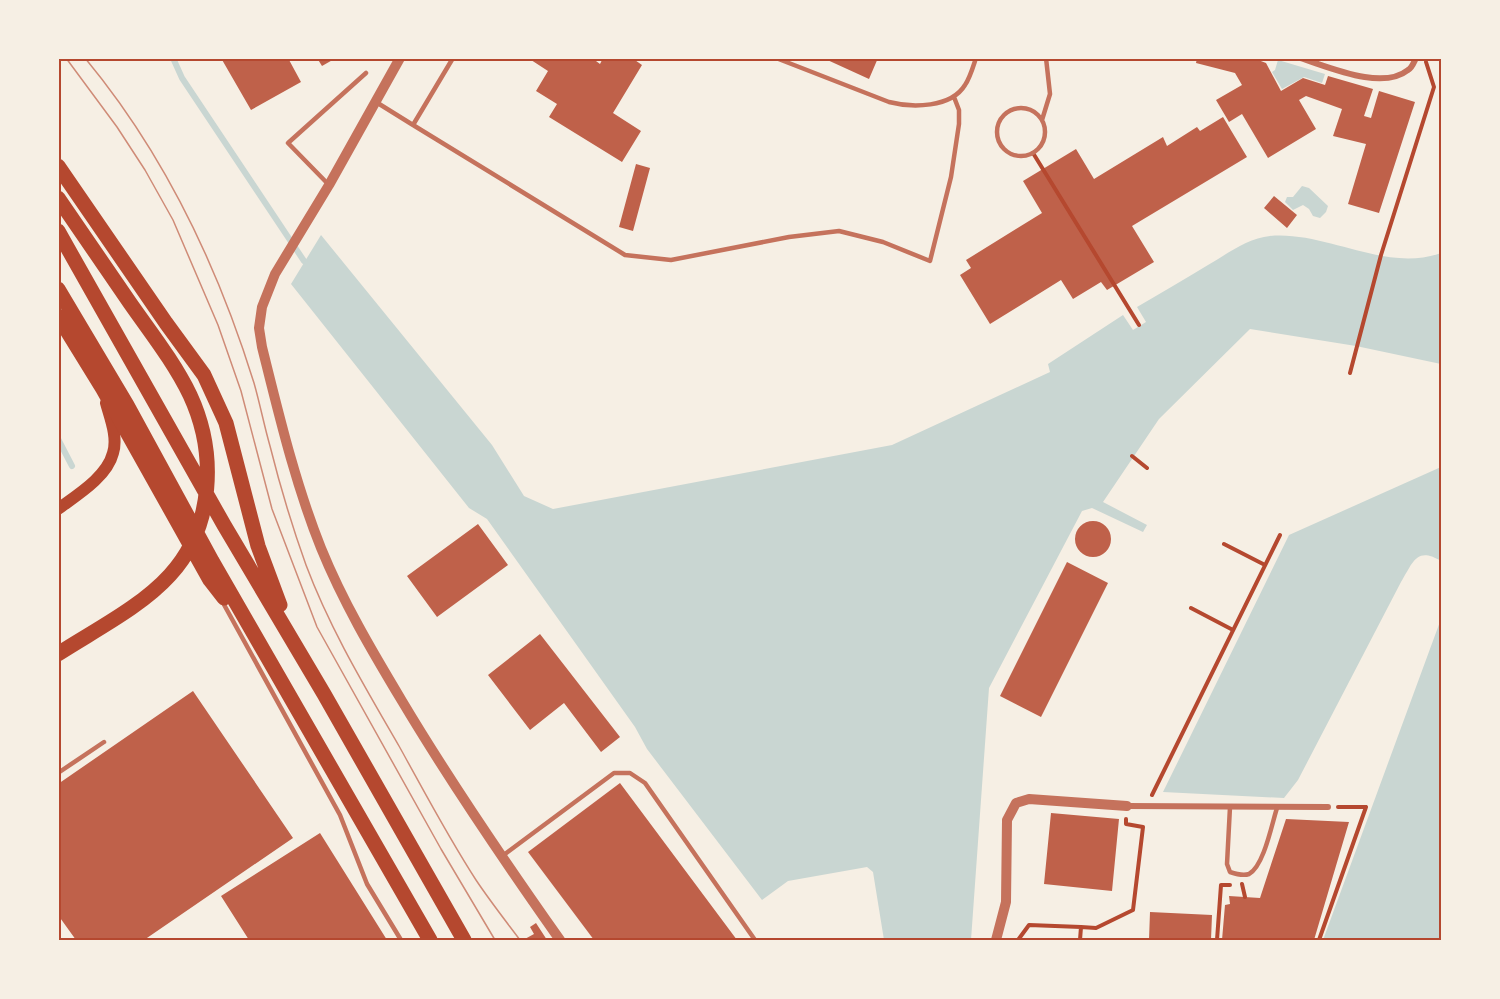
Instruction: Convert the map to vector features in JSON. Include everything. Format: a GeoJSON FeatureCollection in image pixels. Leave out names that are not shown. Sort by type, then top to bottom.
{"type":"FeatureCollection","features":[{"type":"Feature","properties":{"kind":"highway"},"geometry":{"type":"LineString","coordinates":[[58,166],[166,323],[190,354],[216,399],[226,423],[258,546],[296,648]]}},
{"type":"Feature","properties":{"kind":"highway"},"geometry":{"type":"LineString","coordinates":[[58,198],[176,370],[199,419],[208,464],[203,511],[197,531],[185,555],[171,574],[139,602],[58,654]]}},
{"type":"Feature","properties":{"kind":"highway"},"geometry":{"type":"LineString","coordinates":[[58,231],[224,525],[464,940]]}},
{"type":"Feature","properties":{"kind":"highway"},"geometry":{"type":"LineString","coordinates":[[58,289],[127,405],[212,561],[430,940]]}},
{"type":"Feature","properties":{"kind":"highway"},"geometry":{"type":"LineString","coordinates":[[58,316],[103,389],[210,580],[265,653]]}},
{"type":"Feature","properties":{"kind":"main road"},"geometry":{"type":"LineString","coordinates":[[58,509],[83,491],[103,471],[113,454],[114,437],[103,389]]}},
{"type":"Feature","properties":{"kind":"street"},"geometry":{"type":"LineString","coordinates":[[400,58],[268,288],[260,328],[262,347],[302,499],[346,605],[454,786],[560,940]]}},
{"type":"Feature","properties":{"kind":"street"},"geometry":{"type":"LineString","coordinates":[[1300,58],[1375,80],[1399,75],[1409,70],[1416,58]]}},
{"type":"Feature","properties":{"kind":"street"},"geometry":{"type":"LineString","coordinates":[[996,940],[1006,902],[1007,820],[1016,803],[1029,799],[1127,806],[1328,807]]}},
{"type":"Feature","properties":{"kind":"lane"},"geometry":{"type":"LineString","coordinates":[[413,125],[453,58]]}},
{"type":"Feature","properties":{"kind":"lane"},"geometry":{"type":"LineString","coordinates":[[776,58],[906,106],[927,104],[954,97],[965,86],[976,58]]}},
{"type":"Feature","properties":{"kind":"lane"},"geometry":{"type":"LineString","coordinates":[[1042,120],[1050,94],[1046,58]]}},
{"type":"Feature","properties":{"kind":"lane"},"geometry":{"type":"LineString","coordinates":[[328,186],[288,143],[366,74]]}},
{"type":"Feature","properties":{"kind":"lane"},"geometry":{"type":"LineString","coordinates":[[376,102],[625,255],[671,260],[789,237],[839,231],[883,243],[930,261],[951,177],[959,124],[959,110],[954,97]]}},
{"type":"Feature","properties":{"kind":"lane"},"geometry":{"type":"LineString","coordinates":[[1023,107],[1038,113],[1042,120],[1045,135],[1039,148],[1033,153],[1017,155],[1010,153],[999,141],[998,125],[1007,112],[1023,107]]}},
{"type":"Feature","properties":{"kind":"lane"},"geometry":{"type":"LineString","coordinates":[[210,580],[340,815],[367,884],[401,940]]}},
{"type":"Feature","properties":{"kind":"lane"},"geometry":{"type":"LineString","coordinates":[[58,773],[104,742]]}},
{"type":"Feature","properties":{"kind":"lane"},"geometry":{"type":"LineString","coordinates":[[501,857],[614,773],[630,773],[645,783],[755,940]]}},
{"type":"Feature","properties":{"kind":"lane"},"geometry":{"type":"LineString","coordinates":[[1230,807],[1227,864],[1230,872],[1240,875],[1249,874],[1258,864],[1277,808]]}},
{"type":"Feature","properties":{"kind":"path"},"geometry":{"type":"LineString","coordinates":[[1350,373],[1381,255],[1434,87],[1425,58]]}},
{"type":"Feature","properties":{"kind":"path"},"geometry":{"type":"LineString","coordinates":[[1033,153],[1139,325]]}},
{"type":"Feature","properties":{"kind":"path"},"geometry":{"type":"LineString","coordinates":[[1132,456],[1147,468]]}},
{"type":"Feature","properties":{"kind":"path"},"geometry":{"type":"LineString","coordinates":[[1142,797],[1153,795],[1280,535]]}},
{"type":"Feature","properties":{"kind":"path"},"geometry":{"type":"LineString","coordinates":[[1224,544],[1265,565]]}},
{"type":"Feature","properties":{"kind":"path"},"geometry":{"type":"LineString","coordinates":[[1191,608],[1233,630]]}},
{"type":"Feature","properties":{"kind":"path"},"geometry":{"type":"LineString","coordinates":[[1018,940],[1029,925],[1096,928],[1133,910],[1143,827],[1126,824],[1127,806]]}},
{"type":"Feature","properties":{"kind":"path"},"geometry":{"type":"LineString","coordinates":[[1318,940],[1366,807],[1328,807]]}},
{"type":"Feature","properties":{"kind":"path"},"geometry":{"type":"LineString","coordinates":[[1217,940],[1221,885],[1242,885]]}},
{"type":"Feature","properties":{"kind":"path"},"geometry":{"type":"LineString","coordinates":[[1080,940],[1081,927]]}},
{"type":"Feature","properties":{"kind":"shaded area"},"geometry":{"type":"Polygon","coordinates":[[[1278,60],[1325,74],[1322,83],[1304,77],[1282,89],[1272,72],[1278,60]]]}},
{"type":"Feature","properties":{"kind":"shaded area"},"geometry":{"type":"Polygon","coordinates":[[[1302,186],[1309,188],[1328,206],[1320,218],[1313,216],[1303,205],[1293,210],[1285,202],[1287,197],[1293,197],[1302,186]]]}},
{"type":"Feature","properties":{"kind":"shaded area"},"geometry":{"type":"Polygon","coordinates":[[[321,235],[492,445],[524,496],[553,509],[892,445],[1050,372],[1048,364],[1123,315],[1133,330],[1146,322],[1137,307],[1238,247],[1262,237],[1291,236],[1313,239],[1377,255],[1399,258],[1420,258],[1441,253],[1441,364],[1356,346],[1250,329],[1159,419],[1103,502],[1147,525],[1143,532],[1092,508],[1082,511],[989,688],[971,940],[884,940],[873,872],[867,867],[788,881],[762,900],[647,749],[635,727],[487,519],[469,508],[291,284],[321,235]]]}},
{"type":"Feature","properties":{"kind":"shaded area"},"geometry":{"type":"Polygon","coordinates":[[[1441,467],[1441,561],[1426,555],[1412,563],[1298,780],[1284,798],[1163,792],[1289,535],[1441,467]]]}},
{"type":"Feature","properties":{"kind":"shaded area"},"geometry":{"type":"Polygon","coordinates":[[[1441,619],[1441,940],[1323,940],[1441,619]]]}},
{"type":"Feature","properties":{"kind":"building"},"geometry":{"type":"Polygon","coordinates":[[[221,58],[288,58],[301,82],[251,110],[221,58]]]}},
{"type":"Feature","properties":{"kind":"building"},"geometry":{"type":"Polygon","coordinates":[[[317,58],[336,58],[322,66],[317,58]]]}},
{"type":"Feature","properties":{"kind":"building"},"geometry":{"type":"Polygon","coordinates":[[[528,58],[592,58],[600,64],[603,58],[632,58],[642,65],[613,113],[641,131],[622,162],[549,117],[557,104],[536,91],[548,71],[528,58]]]}},
{"type":"Feature","properties":{"kind":"building"},"geometry":{"type":"Polygon","coordinates":[[[823,58],[878,58],[869,79],[823,58]]]}},
{"type":"Feature","properties":{"kind":"building"},"geometry":{"type":"Polygon","coordinates":[[[1197,58],[1253,58],[1266,63],[1281,91],[1303,78],[1325,85],[1328,76],[1373,89],[1364,116],[1371,118],[1379,91],[1415,102],[1379,213],[1348,204],[1366,144],[1333,136],[1342,109],[1306,96],[1299,100],[1316,129],[1268,158],[1242,114],[1229,122],[1216,100],[1242,85],[1235,73],[1196,63],[1197,58]]]}},
{"type":"Feature","properties":{"kind":"building"},"geometry":{"type":"Polygon","coordinates":[[[1223,117],[1247,157],[1132,226],[1154,262],[1107,290],[1101,282],[1073,299],[1061,280],[990,324],[960,275],[971,268],[966,260],[1042,213],[1023,181],[1076,149],[1094,179],[1163,137],[1167,146],[1197,127],[1200,131],[1223,117]]]}},
{"type":"Feature","properties":{"kind":"building"},"geometry":{"type":"Polygon","coordinates":[[[636,164],[650,168],[633,231],[619,227],[636,164]]]}},
{"type":"Feature","properties":{"kind":"building"},"geometry":{"type":"Polygon","coordinates":[[[1274,196],[1297,215],[1287,228],[1264,208],[1274,196]]]}},
{"type":"Feature","properties":{"kind":"building"},"geometry":{"type":"Polygon","coordinates":[[[1093,521],[1106,526],[1111,539],[1106,552],[1093,557],[1080,552],[1075,539],[1080,526],[1093,521]]]}},
{"type":"Feature","properties":{"kind":"building"},"geometry":{"type":"Polygon","coordinates":[[[478,524],[508,565],[437,617],[407,576],[478,524]]]}},
{"type":"Feature","properties":{"kind":"building"},"geometry":{"type":"Polygon","coordinates":[[[1067,562],[1108,583],[1041,717],[1000,696],[1067,562]]]}},
{"type":"Feature","properties":{"kind":"building"},"geometry":{"type":"Polygon","coordinates":[[[540,634],[620,737],[601,752],[564,703],[530,730],[488,675],[540,634]]]}},
{"type":"Feature","properties":{"kind":"building"},"geometry":{"type":"Polygon","coordinates":[[[193,691],[293,838],[144,940],[76,940],[58,915],[58,784],[193,691]]]}},
{"type":"Feature","properties":{"kind":"building"},"geometry":{"type":"Polygon","coordinates":[[[620,783],[737,940],[594,940],[528,852],[620,783]]]}},
{"type":"Feature","properties":{"kind":"building"},"geometry":{"type":"Polygon","coordinates":[[[1051,813],[1119,819],[1112,891],[1044,884],[1051,813]]]}},
{"type":"Feature","properties":{"kind":"building"},"geometry":{"type":"Polygon","coordinates":[[[1286,819],[1349,822],[1314,940],[1222,940],[1225,905],[1230,904],[1229,896],[1260,898],[1286,819]]]}},
{"type":"Feature","properties":{"kind":"building"},"geometry":{"type":"Polygon","coordinates":[[[320,833],[387,940],[249,940],[221,896],[320,833]]]}},
{"type":"Feature","properties":{"kind":"building"},"geometry":{"type":"Polygon","coordinates":[[[1150,912],[1212,915],[1211,940],[1149,940],[1150,912]]]}},
{"type":"Feature","properties":{"kind":"building"},"geometry":{"type":"Polygon","coordinates":[[[536,923],[547,940],[523,940],[534,934],[530,927],[536,923]]]}},
{"type":"Feature","properties":{"kind":"waterway"},"geometry":{"type":"LineString","coordinates":[[173,58],[182,78],[304,261]]}},
{"type":"Feature","properties":{"kind":"waterway"},"geometry":{"type":"LineString","coordinates":[[58,439],[72,466]]}},
{"type":"Feature","properties":{"kind":"tram line"},"geometry":{"type":"LineString","coordinates":[[66,58],[117,127],[145,170],[173,220],[218,325],[241,391],[272,509],[317,627],[441,849],[495,940]]}},
{"type":"Feature","properties":{"kind":"tram line"},"geometry":{"type":"LineString","coordinates":[[85,58],[139,132],[185,212],[205,254],[240,340],[254,383],[278,476],[301,550],[315,589],[337,635],[436,814],[481,888],[520,940]]}}]}
